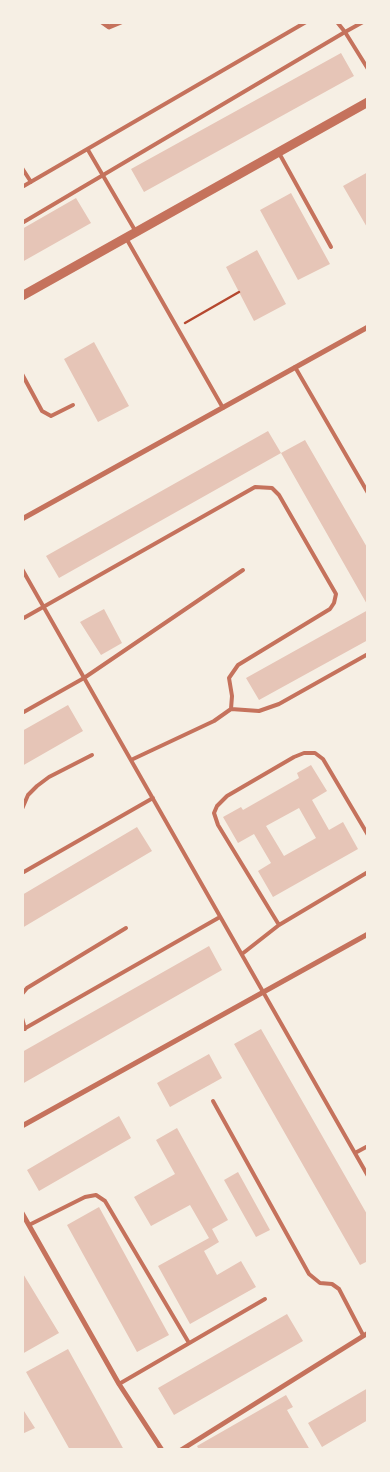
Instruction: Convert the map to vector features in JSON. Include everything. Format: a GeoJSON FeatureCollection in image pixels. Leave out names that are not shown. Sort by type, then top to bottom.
{"type":"FeatureCollection","features":[{"type":"Feature","properties":{"kind":"street"},"geometry":{"type":"LineString","coordinates":[[102,22],[109,27],[121,22]]}},
{"type":"Feature","properties":{"kind":"street"},"geometry":{"type":"LineString","coordinates":[[22,296],[368,102]]}},
{"type":"Feature","properties":{"kind":"street"},"geometry":{"type":"LineString","coordinates":[[22,519],[368,326]]}},
{"type":"Feature","properties":{"kind":"street"},"geometry":{"type":"LineString","coordinates":[[22,1126],[368,934]]}},
{"type":"Feature","properties":{"kind":"street"},"geometry":{"type":"LineString","coordinates":[[22,1213],[119,1384],[162,1450]]}},
{"type":"Feature","properties":{"kind":"street"},"geometry":{"type":"LineString","coordinates":[[181,1450],[365,1334]]}},
{"type":"Feature","properties":{"kind":"lane"},"geometry":{"type":"LineString","coordinates":[[22,186],[88,150],[306,22]]}},
{"type":"Feature","properties":{"kind":"lane"},"geometry":{"type":"LineString","coordinates":[[337,22],[368,69]]}},
{"type":"Feature","properties":{"kind":"lane"},"geometry":{"type":"LineString","coordinates":[[22,222],[363,22]]}},
{"type":"Feature","properties":{"kind":"lane"},"geometry":{"type":"LineString","coordinates":[[88,150],[136,232]]}},
{"type":"Feature","properties":{"kind":"lane"},"geometry":{"type":"LineString","coordinates":[[278,153],[331,247]]}},
{"type":"Feature","properties":{"kind":"lane"},"geometry":{"type":"LineString","coordinates":[[22,168],[30,182]]}},
{"type":"Feature","properties":{"kind":"lane"},"geometry":{"type":"LineString","coordinates":[[126,238],[223,408]]}},
{"type":"Feature","properties":{"kind":"lane"},"geometry":{"type":"LineString","coordinates":[[296,367],[368,493]]}},
{"type":"Feature","properties":{"kind":"lane"},"geometry":{"type":"LineString","coordinates":[[22,374],[42,411],[51,416],[73,404]]}},
{"type":"Feature","properties":{"kind":"lane"},"geometry":{"type":"LineString","coordinates":[[22,619],[255,487],[272,488],[279,495],[336,594],[330,609],[238,665],[229,678],[232,696],[231,709]]}},
{"type":"Feature","properties":{"kind":"lane"},"geometry":{"type":"LineString","coordinates":[[22,569],[368,1176]]}},
{"type":"Feature","properties":{"kind":"lane"},"geometry":{"type":"LineString","coordinates":[[22,713],[84,678],[243,570]]}},
{"type":"Feature","properties":{"kind":"lane"},"geometry":{"type":"LineString","coordinates":[[131,760],[214,721],[231,709],[259,711],[279,704],[368,654]]}},
{"type":"Feature","properties":{"kind":"lane"},"geometry":{"type":"LineString","coordinates":[[279,925],[218,825],[214,813],[216,806],[227,796],[294,757],[304,753],[315,754],[323,759],[368,835]]}},
{"type":"Feature","properties":{"kind":"lane"},"geometry":{"type":"LineString","coordinates":[[22,809],[28,794],[43,782],[92,755]]}},
{"type":"Feature","properties":{"kind":"lane"},"geometry":{"type":"LineString","coordinates":[[22,873],[153,798]]}},
{"type":"Feature","properties":{"kind":"lane"},"geometry":{"type":"LineString","coordinates":[[242,954],[279,925],[368,872]]}},
{"type":"Feature","properties":{"kind":"lane"},"geometry":{"type":"LineString","coordinates":[[22,1018],[24,1030],[220,917]]}},
{"type":"Feature","properties":{"kind":"lane"},"geometry":{"type":"LineString","coordinates":[[22,994],[27,988],[126,928]]}},
{"type":"Feature","properties":{"kind":"lane"},"geometry":{"type":"LineString","coordinates":[[213,1101],[309,1274],[320,1283],[332,1284],[338,1289],[365,1334]]}},
{"type":"Feature","properties":{"kind":"lane"},"geometry":{"type":"LineString","coordinates":[[355,1153],[368,1146]]}},
{"type":"Feature","properties":{"kind":"lane"},"geometry":{"type":"LineString","coordinates":[[29,1225],[85,1197],[96,1195],[105,1201],[190,1342]]}},
{"type":"Feature","properties":{"kind":"lane"},"geometry":{"type":"LineString","coordinates":[[119,1384],[265,1299]]}},
{"type":"Feature","properties":{"kind":"path"},"geometry":{"type":"LineString","coordinates":[[177,327],[239,292]]}},
{"type":"Feature","properties":{"kind":"building"},"geometry":{"type":"Polygon","coordinates":[[[341,53],[354,76],[144,192],[131,169],[341,53]]]}},
{"type":"Feature","properties":{"kind":"building"},"geometry":{"type":"Polygon","coordinates":[[[368,172],[368,229],[343,186],[368,172]]]}},
{"type":"Feature","properties":{"kind":"building"},"geometry":{"type":"Polygon","coordinates":[[[291,193],[330,264],[298,280],[260,210],[291,193]]]}},
{"type":"Feature","properties":{"kind":"building"},"geometry":{"type":"Polygon","coordinates":[[[76,198],[91,223],[22,262],[22,229],[76,198]]]}},
{"type":"Feature","properties":{"kind":"building"},"geometry":{"type":"Polygon","coordinates":[[[257,250],[286,304],[254,321],[226,267],[257,250]]]}},
{"type":"Feature","properties":{"kind":"building"},"geometry":{"type":"Polygon","coordinates":[[[94,342],[129,406],[98,422],[64,359],[94,342]]]}},
{"type":"Feature","properties":{"kind":"building"},"geometry":{"type":"Polygon","coordinates":[[[268,431],[281,453],[59,578],[46,556],[268,431]]]}},
{"type":"Feature","properties":{"kind":"building"},"geometry":{"type":"Polygon","coordinates":[[[305,440],[368,549],[368,606],[281,453],[305,440]]]}},
{"type":"Feature","properties":{"kind":"building"},"geometry":{"type":"Polygon","coordinates":[[[104,609],[122,643],[101,655],[80,622],[104,609]]]}},
{"type":"Feature","properties":{"kind":"building"},"geometry":{"type":"Polygon","coordinates":[[[368,610],[368,640],[259,700],[246,678],[368,610]]]}},
{"type":"Feature","properties":{"kind":"building"},"geometry":{"type":"Polygon","coordinates":[[[68,705],[83,731],[22,766],[22,731],[68,705]]]}},
{"type":"Feature","properties":{"kind":"building"},"geometry":{"type":"Polygon","coordinates":[[[311,765],[327,791],[312,800],[329,830],[343,822],[358,849],[273,897],[258,871],[271,863],[254,834],[238,843],[223,817],[241,807],[243,810],[299,778],[297,773],[311,765]],[[299,808],[266,826],[284,856],[316,838],[299,808]]]}},
{"type":"Feature","properties":{"kind":"building"},"geometry":{"type":"Polygon","coordinates":[[[137,827],[152,851],[22,928],[22,895],[137,827]]]}},
{"type":"Feature","properties":{"kind":"building"},"geometry":{"type":"Polygon","coordinates":[[[209,946],[222,970],[22,1084],[22,1052],[209,946]]]}},
{"type":"Feature","properties":{"kind":"building"},"geometry":{"type":"Polygon","coordinates":[[[261,1029],[368,1216],[368,1261],[360,1265],[234,1044],[261,1029]]]}},
{"type":"Feature","properties":{"kind":"building"},"geometry":{"type":"Polygon","coordinates":[[[209,1054],[222,1078],[170,1107],[157,1083],[209,1054]]]}},
{"type":"Feature","properties":{"kind":"building"},"geometry":{"type":"Polygon","coordinates":[[[119,1116],[131,1138],[39,1191],[27,1170],[119,1116]]]}},
{"type":"Feature","properties":{"kind":"building"},"geometry":{"type":"Polygon","coordinates":[[[177,1128],[228,1220],[212,1229],[219,1242],[204,1251],[217,1275],[241,1261],[256,1287],[190,1324],[158,1266],[209,1238],[190,1205],[151,1226],[134,1197],[175,1174],[156,1140],[177,1128]]]}},
{"type":"Feature","properties":{"kind":"building"},"geometry":{"type":"Polygon","coordinates":[[[238,1172],[270,1230],[256,1237],[224,1180],[238,1172]]]}},
{"type":"Feature","properties":{"kind":"building"},"geometry":{"type":"Polygon","coordinates":[[[99,1207],[169,1335],[137,1352],[67,1225],[99,1207]]]}},
{"type":"Feature","properties":{"kind":"building"},"geometry":{"type":"Polygon","coordinates":[[[22,1272],[59,1333],[22,1354],[22,1272]]]}},
{"type":"Feature","properties":{"kind":"building"},"geometry":{"type":"Polygon","coordinates":[[[287,1314],[303,1341],[174,1415],[158,1388],[287,1314]]]}},
{"type":"Feature","properties":{"kind":"building"},"geometry":{"type":"Polygon","coordinates":[[[68,1349],[124,1450],[70,1450],[26,1372],[68,1349]]]}},
{"type":"Feature","properties":{"kind":"building"},"geometry":{"type":"Polygon","coordinates":[[[368,1388],[368,1420],[322,1447],[308,1423],[368,1388]]]}},
{"type":"Feature","properties":{"kind":"building"},"geometry":{"type":"Polygon","coordinates":[[[286,1395],[293,1407],[287,1410],[310,1450],[199,1450],[197,1446],[286,1395]]]}},
{"type":"Feature","properties":{"kind":"building"},"geometry":{"type":"Polygon","coordinates":[[[22,1408],[35,1428],[22,1434],[22,1408]]]}}]}
